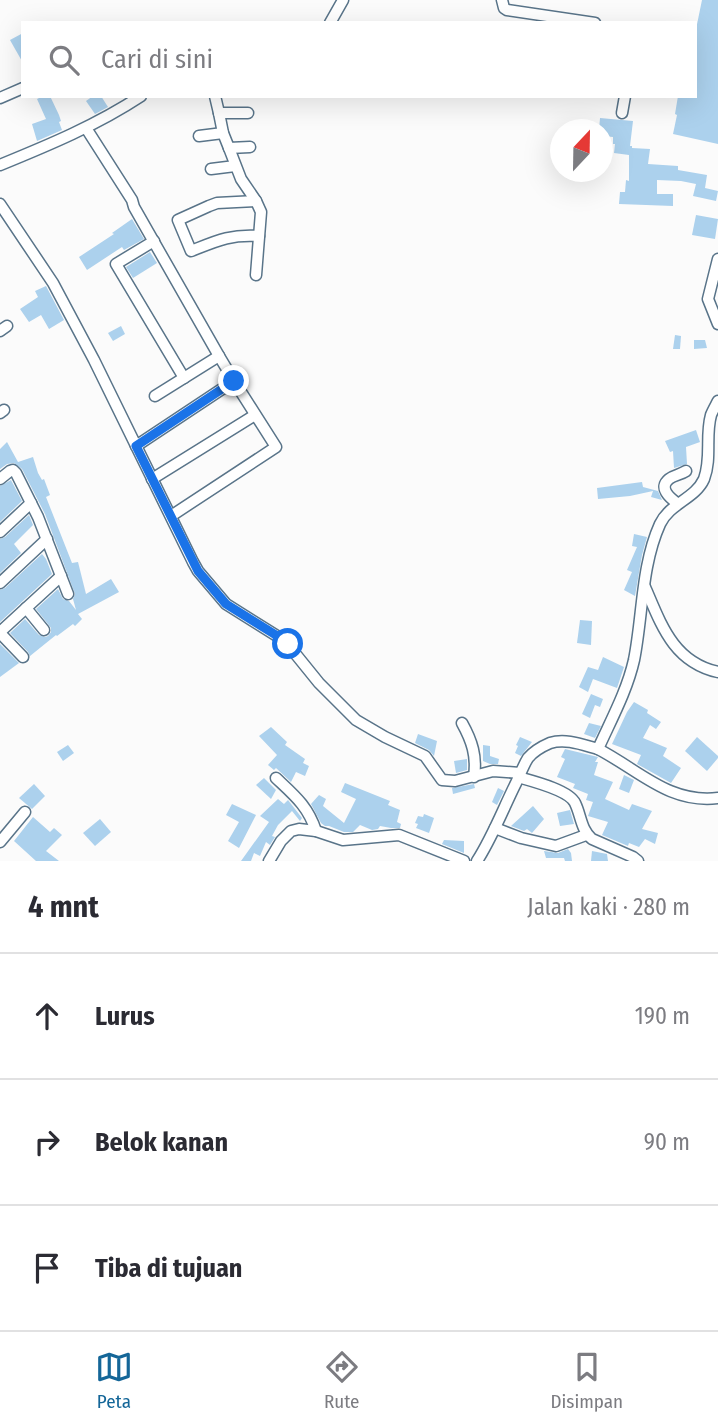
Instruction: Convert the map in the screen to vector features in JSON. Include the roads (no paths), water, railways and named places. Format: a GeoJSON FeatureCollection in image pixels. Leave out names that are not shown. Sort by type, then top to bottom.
{"type":"FeatureCollection","features":[{"type":"Feature","properties":{"kind":"street"},"geometry":{"type":"LineString","coordinates":[[331,21],[343,0]]}},
{"type":"Feature","properties":{"kind":"street"},"geometry":{"type":"LineString","coordinates":[[502,0],[504,8],[513,11],[581,21]]}},
{"type":"Feature","properties":{"kind":"street"},"geometry":{"type":"LineString","coordinates":[[0,98],[21,89]]}},
{"type":"Feature","properties":{"kind":"street"},"geometry":{"type":"LineString","coordinates":[[0,164],[54,144],[138,98]]}},
{"type":"Feature","properties":{"kind":"street"},"geometry":{"type":"LineString","coordinates":[[215,98],[223,133],[235,166],[261,212],[256,275]]}},
{"type":"Feature","properties":{"kind":"street"},"geometry":{"type":"LineString","coordinates":[[622,113],[625,98]]}},
{"type":"Feature","properties":{"kind":"street"},"geometry":{"type":"LineString","coordinates":[[219,113],[248,113]]}},
{"type":"Feature","properties":{"kind":"street"},"geometry":{"type":"LineString","coordinates":[[84,129],[127,204],[134,207],[219,356],[276,447],[171,516]]}},
{"type":"Feature","properties":{"kind":"street"},"geometry":{"type":"LineString","coordinates":[[199,136],[223,133]]}},
{"type":"Feature","properties":{"kind":"street"},"geometry":{"type":"LineString","coordinates":[[229,148],[250,147]]}},
{"type":"Feature","properties":{"kind":"street"},"geometry":{"type":"LineString","coordinates":[[211,169],[235,166]]}},
{"type":"Feature","properties":{"kind":"street"},"geometry":{"type":"LineString","coordinates":[[256,201],[217,203],[178,220],[191,251],[237,235],[259,236]]}},
{"type":"Feature","properties":{"kind":"street"},"geometry":{"type":"LineString","coordinates":[[0,204],[53,283],[198,571],[226,604],[285,641],[319,683],[356,720],[425,756],[442,780],[455,781],[494,771],[519,775],[548,786],[572,797],[586,835],[638,861]]}},
{"type":"Feature","properties":{"kind":"street"},"geometry":{"type":"LineString","coordinates":[[154,241],[116,264],[184,378]]}},
{"type":"Feature","properties":{"kind":"street"},"geometry":{"type":"LineString","coordinates":[[718,259],[708,299],[718,324]]}},
{"type":"Feature","properties":{"kind":"street"},"geometry":{"type":"LineString","coordinates":[[155,396],[219,356]]}},
{"type":"Feature","properties":{"kind":"street"},"geometry":{"type":"LineString","coordinates":[[136,446],[234,381]]}},
{"type":"Feature","properties":{"kind":"street"},"geometry":{"type":"LineString","coordinates":[[598,749],[628,681],[651,551],[661,522],[677,503],[698,489],[704,478],[708,463],[711,416],[718,401]]}},
{"type":"Feature","properties":{"kind":"street"},"geometry":{"type":"LineString","coordinates":[[152,479],[255,415]]}},
{"type":"Feature","properties":{"kind":"street"},"geometry":{"type":"LineString","coordinates":[[0,479],[10,471],[16,473],[47,539],[68,594]]}},
{"type":"Feature","properties":{"kind":"street"},"geometry":{"type":"LineString","coordinates":[[677,503],[667,496],[666,484],[668,479],[686,471]]}},
{"type":"Feature","properties":{"kind":"street"},"geometry":{"type":"LineString","coordinates":[[0,532],[31,503]]}},
{"type":"Feature","properties":{"kind":"street"},"geometry":{"type":"LineString","coordinates":[[0,583],[47,539]]}},
{"type":"Feature","properties":{"kind":"street"},"geometry":{"type":"LineString","coordinates":[[23,657],[0,633],[61,576]]}},
{"type":"Feature","properties":{"kind":"street"},"geometry":{"type":"LineString","coordinates":[[645,586],[662,626],[682,654],[696,664],[718,672]]}},
{"type":"Feature","properties":{"kind":"street"},"geometry":{"type":"LineString","coordinates":[[26,608],[44,630]]}},
{"type":"Feature","properties":{"kind":"street"},"geometry":{"type":"LineString","coordinates":[[462,723],[477,761],[474,777]]}},
{"type":"Feature","properties":{"kind":"street"},"geometry":{"type":"LineString","coordinates":[[477,861],[528,759],[534,752],[550,743],[574,742],[598,749],[676,795],[704,800],[718,798]]}},
{"type":"Feature","properties":{"kind":"street"},"geometry":{"type":"LineString","coordinates":[[275,778],[312,816],[316,831]]}},
{"type":"Feature","properties":{"kind":"street"},"geometry":{"type":"LineString","coordinates":[[0,842],[25,812]]}},
{"type":"Feature","properties":{"kind":"street"},"geometry":{"type":"LineString","coordinates":[[495,828],[556,846],[586,835]]}},
{"type":"Feature","properties":{"kind":"street"},"geometry":{"type":"LineString","coordinates":[[270,861],[281,841],[291,831],[299,829],[316,831],[343,840],[399,835],[464,861]]}}]}
